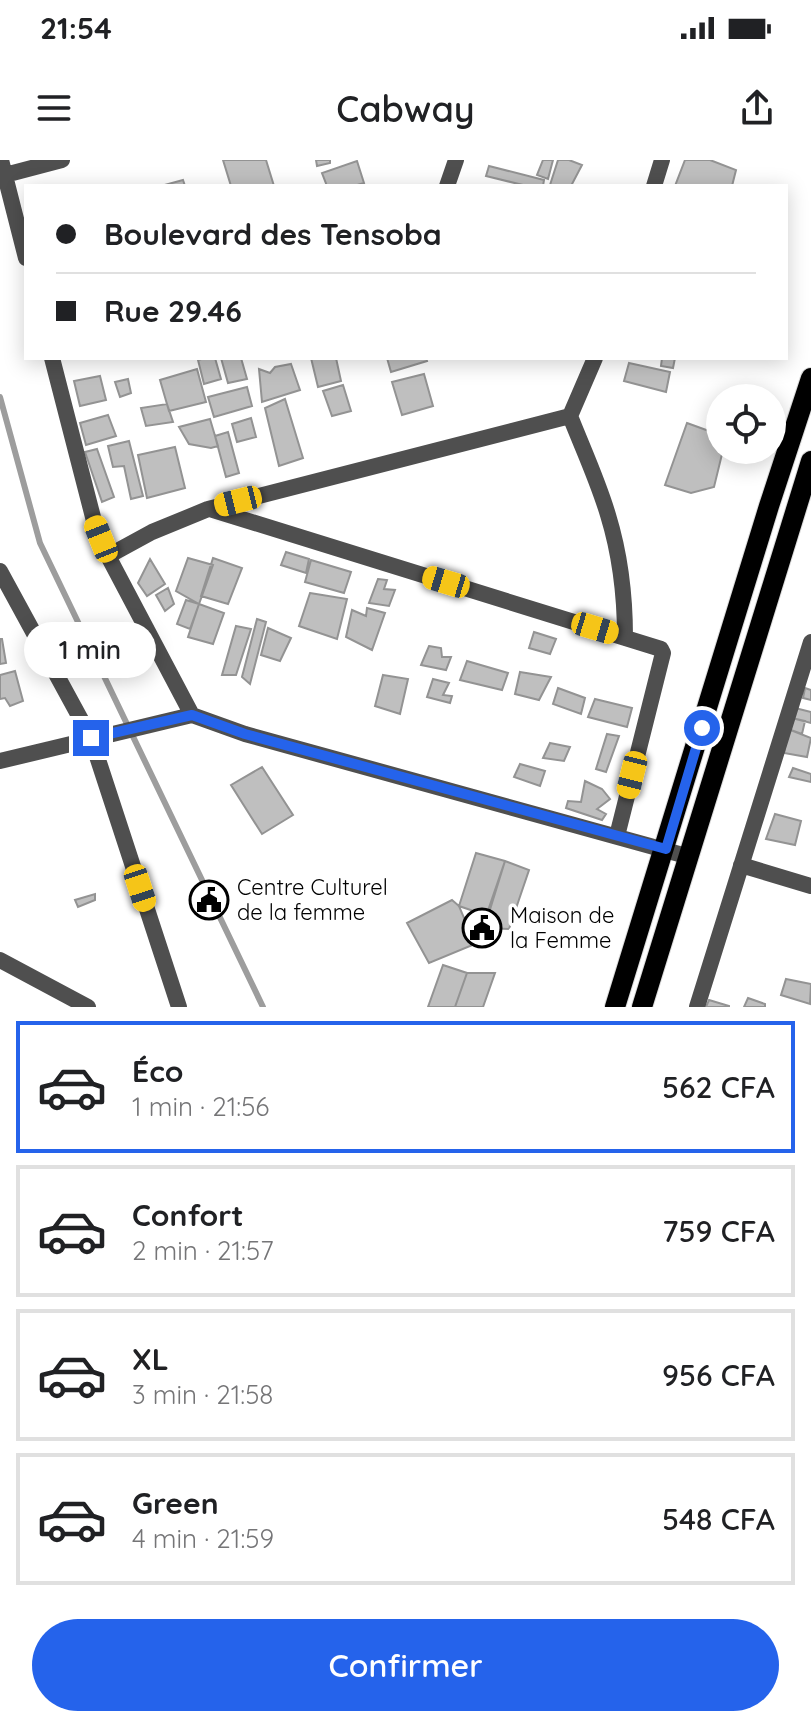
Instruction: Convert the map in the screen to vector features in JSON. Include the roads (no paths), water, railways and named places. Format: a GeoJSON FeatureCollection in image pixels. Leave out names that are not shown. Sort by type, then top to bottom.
{"type":"FeatureCollection","features":[{"type":"Feature","properties":{"kind":"main road"},"geometry":{"type":"LineString","coordinates":[[615,1007],[811,378]]}},
{"type":"Feature","properties":{"kind":"main road"},"geometry":{"type":"LineString","coordinates":[[642,1007],[811,461]]}},
{"type":"Feature","properties":{"kind":"street"},"geometry":{"type":"LineString","coordinates":[[24,250],[3,168],[62,160]]}},
{"type":"Feature","properties":{"kind":"street"},"geometry":{"type":"LineString","coordinates":[[448,184],[456,160]]}},
{"type":"Feature","properties":{"kind":"street"},"geometry":{"type":"LineString","coordinates":[[655,184],[662,160]]}},
{"type":"Feature","properties":{"kind":"street"},"geometry":{"type":"LineString","coordinates":[[53,360],[94,521],[108,556],[192,715]]}},
{"type":"Feature","properties":{"kind":"street"},"geometry":{"type":"LineString","coordinates":[[594,360],[570,416],[608,514],[616,546],[625,608],[625,637]]}},
{"type":"Feature","properties":{"kind":"street"},"geometry":{"type":"LineString","coordinates":[[108,556],[152,532],[208,509],[570,416]]}},
{"type":"Feature","properties":{"kind":"street"},"geometry":{"type":"LineString","coordinates":[[208,509],[657,646],[663,653],[617,836]]}},
{"type":"Feature","properties":{"kind":"street"},"geometry":{"type":"LineString","coordinates":[[0,571],[91,738],[179,1007]]}},
{"type":"Feature","properties":{"kind":"street"},"geometry":{"type":"LineString","coordinates":[[697,1007],[811,642]]}},
{"type":"Feature","properties":{"kind":"street"},"geometry":{"type":"LineString","coordinates":[[0,761],[192,715],[245,734],[690,857]]}},
{"type":"Feature","properties":{"kind":"street"},"geometry":{"type":"LineString","coordinates":[[741,865],[811,886]]}},
{"type":"Feature","properties":{"kind":"street"},"geometry":{"type":"LineString","coordinates":[[0,960],[88,1007]]}},
{"type":"Feature","properties":{"kind":"waterway"},"geometry":{"type":"LineString","coordinates":[[0,397],[40,543],[263,1007]]}},
{"type":"Feature","properties":{"kind":"place","name":"Centre Culturel de la femme"},"geometry":{"type":"Point","coordinates":[209,900]}},
{"type":"Feature","properties":{"kind":"place","name":"Maison de la Femme"},"geometry":{"type":"Point","coordinates":[482,928]}}]}
